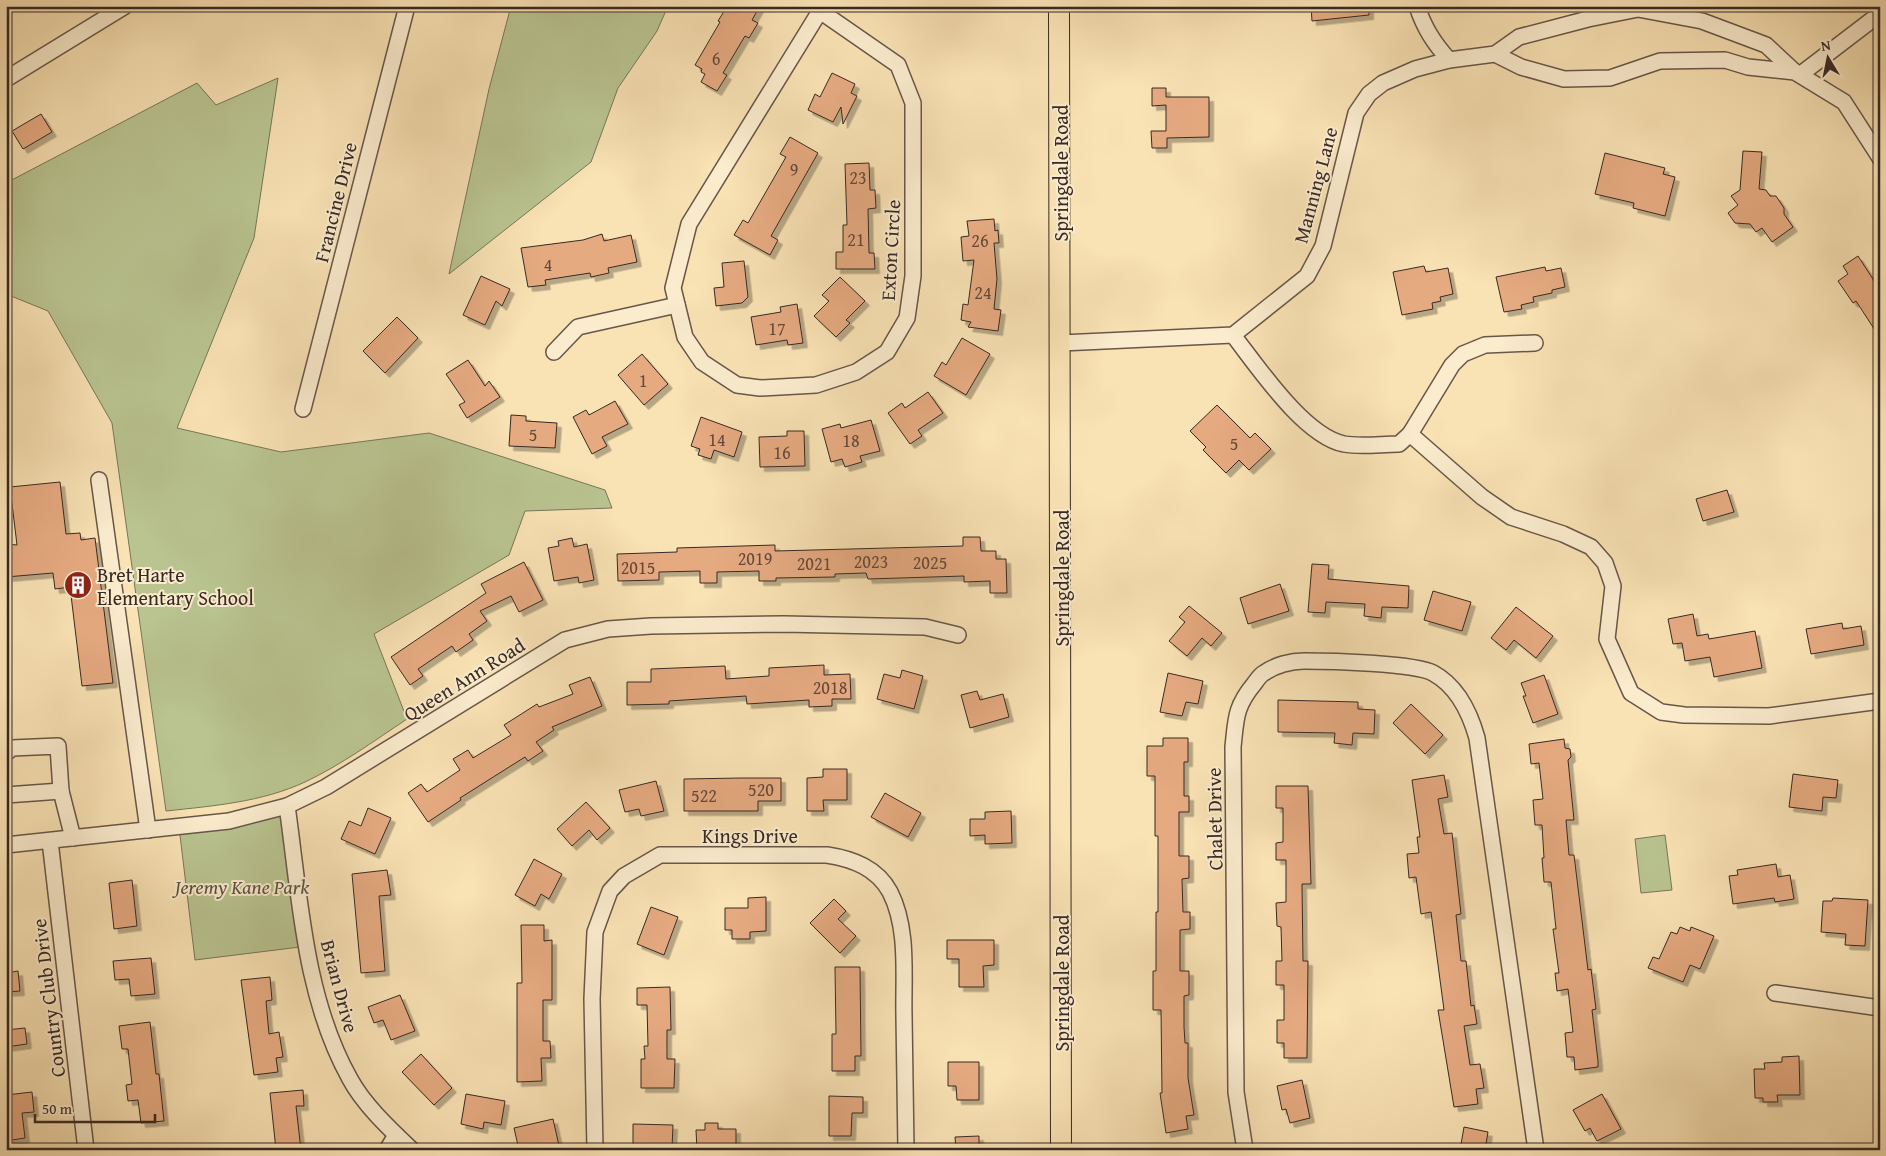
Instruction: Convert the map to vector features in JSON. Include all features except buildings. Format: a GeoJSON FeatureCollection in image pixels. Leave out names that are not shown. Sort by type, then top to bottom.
{"type":"FeatureCollection","features":[{"type":"Feature","properties":{"kind":"main road","name":"Springdale Road"},"geometry":{"type":"LineString","coordinates":[[1059,6],[1061,1150]]}},
{"type":"Feature","properties":{"kind":"street"},"geometry":{"type":"LineString","coordinates":[[6,78],[125,6]]}},
{"type":"Feature","properties":{"kind":"street","name":"Francine Drive"},"geometry":{"type":"LineString","coordinates":[[303,409],[407,6]]}},
{"type":"Feature","properties":{"kind":"street"},"geometry":{"type":"LineString","coordinates":[[1418,6],[1421,20],[1433,42],[1449,60]]}},
{"type":"Feature","properties":{"kind":"street","name":"Exton Circle"},"geometry":{"type":"LineString","coordinates":[[822,9],[898,65],[913,103],[913,276],[906,318],[887,352],[856,372],[816,385],[760,388],[737,385],[702,362],[685,337],[673,288],[689,224],[822,9]]}},
{"type":"Feature","properties":{"kind":"street","name":"Manning Lane"},"geometry":{"type":"LineString","coordinates":[[1233,335],[1307,276],[1324,246],[1337,196],[1345,149],[1356,113],[1370,94],[1383,83],[1415,69],[1449,60],[1495,54],[1519,37],[1588,19],[1638,9],[1702,21],[1766,45],[1798,73],[1844,102],[1880,158]]}},
{"type":"Feature","properties":{"kind":"street"},"geometry":{"type":"LineString","coordinates":[[1798,73],[1873,20],[1880,19]]}},
{"type":"Feature","properties":{"kind":"street","name":"Manning Lane"},"geometry":{"type":"LineString","coordinates":[[1495,54],[1520,67],[1564,79],[1610,78],[1660,62],[1725,60],[1748,67],[1798,73]]}},
{"type":"Feature","properties":{"kind":"street"},"geometry":{"type":"LineString","coordinates":[[554,352],[578,327],[677,305]]}},
{"type":"Feature","properties":{"kind":"street"},"geometry":{"type":"LineString","coordinates":[[1060,343],[1233,335],[1281,396],[1319,434],[1344,444],[1398,444],[1410,434],[1452,364],[1463,354],[1486,345],[1535,343]]}},
{"type":"Feature","properties":{"kind":"street"},"geometry":{"type":"LineString","coordinates":[[1410,434],[1482,497],[1511,517],[1563,534],[1591,547],[1605,563],[1613,586],[1607,639],[1631,693],[1661,712],[1684,715],[1769,716],[1880,701]]}},
{"type":"Feature","properties":{"kind":"street"},"geometry":{"type":"LineString","coordinates":[[99,480],[148,830]]}},
{"type":"Feature","properties":{"kind":"street","name":"Queen Ann Road"},"geometry":{"type":"LineString","coordinates":[[6,845],[229,821],[287,806],[326,787],[565,640],[582,634],[651,626],[784,624],[925,627],[958,634]]}},
{"type":"Feature","properties":{"kind":"street","name":"Chalet Drive"},"geometry":{"type":"LineString","coordinates":[[1245,1150],[1236,1092],[1233,748],[1236,719],[1241,701],[1263,673],[1278,666],[1303,661],[1410,667],[1436,676],[1449,685],[1470,714],[1477,738],[1536,1150]]}},
{"type":"Feature","properties":{"kind":"street"},"geometry":{"type":"LineString","coordinates":[[6,753],[12,748],[58,746],[62,791],[73,838]]}},
{"type":"Feature","properties":{"kind":"street"},"geometry":{"type":"LineString","coordinates":[[6,795],[62,791]]}},
{"type":"Feature","properties":{"kind":"street","name":"Brian Drive"},"geometry":{"type":"LineString","coordinates":[[287,806],[309,956],[320,1007],[350,1079],[396,1134],[412,1150]]}},
{"type":"Feature","properties":{"kind":"street","name":"Country Club Drive"},"geometry":{"type":"LineString","coordinates":[[50,841],[86,1150]]}},
{"type":"Feature","properties":{"kind":"street","name":"Kings Drive"},"geometry":{"type":"LineString","coordinates":[[596,1150],[592,999],[595,932],[610,891],[624,876],[660,855],[818,855],[849,858],[865,866],[878,876],[889,891],[897,910],[903,952],[906,1150]]}},
{"type":"Feature","properties":{"kind":"street"},"geometry":{"type":"LineString","coordinates":[[1775,993],[1880,1008]]}},
{"type":"Feature","properties":{"kind":"street"},"geometry":{"type":"LineString","coordinates":[[387,1150],[396,1134]]}},
{"type":"Feature","properties":{"kind":"green space"},"geometry":{"type":"Polygon","coordinates":[[[511,6],[668,6],[657,31],[618,88],[591,162],[449,274],[489,89],[511,6]]]}},
{"type":"Feature","properties":{"kind":"green space"},"geometry":{"type":"Polygon","coordinates":[[[278,78],[254,238],[177,428],[281,452],[429,433],[605,490],[612,508],[525,511],[509,555],[374,634],[407,719],[331,768],[289,789],[255,799],[166,811],[112,423],[48,311],[6,294],[6,183],[197,83],[216,105],[278,78]]]}},
{"type":"Feature","properties":{"kind":"green space","name":"Jeremy Kane Park"},"geometry":{"type":"Polygon","coordinates":[[[287,806],[308,946],[195,960],[179,827],[287,806]]]}},
{"type":"Feature","properties":{"kind":"green space"},"geometry":{"type":"Polygon","coordinates":[[[1665,835],[1672,890],[1641,893],[1635,839],[1665,835]]]}},
{"type":"Feature","properties":{"kind":"place","name":"Bret Harte Elementary School"},"geometry":{"type":"Point","coordinates":[78,585]}}]}
